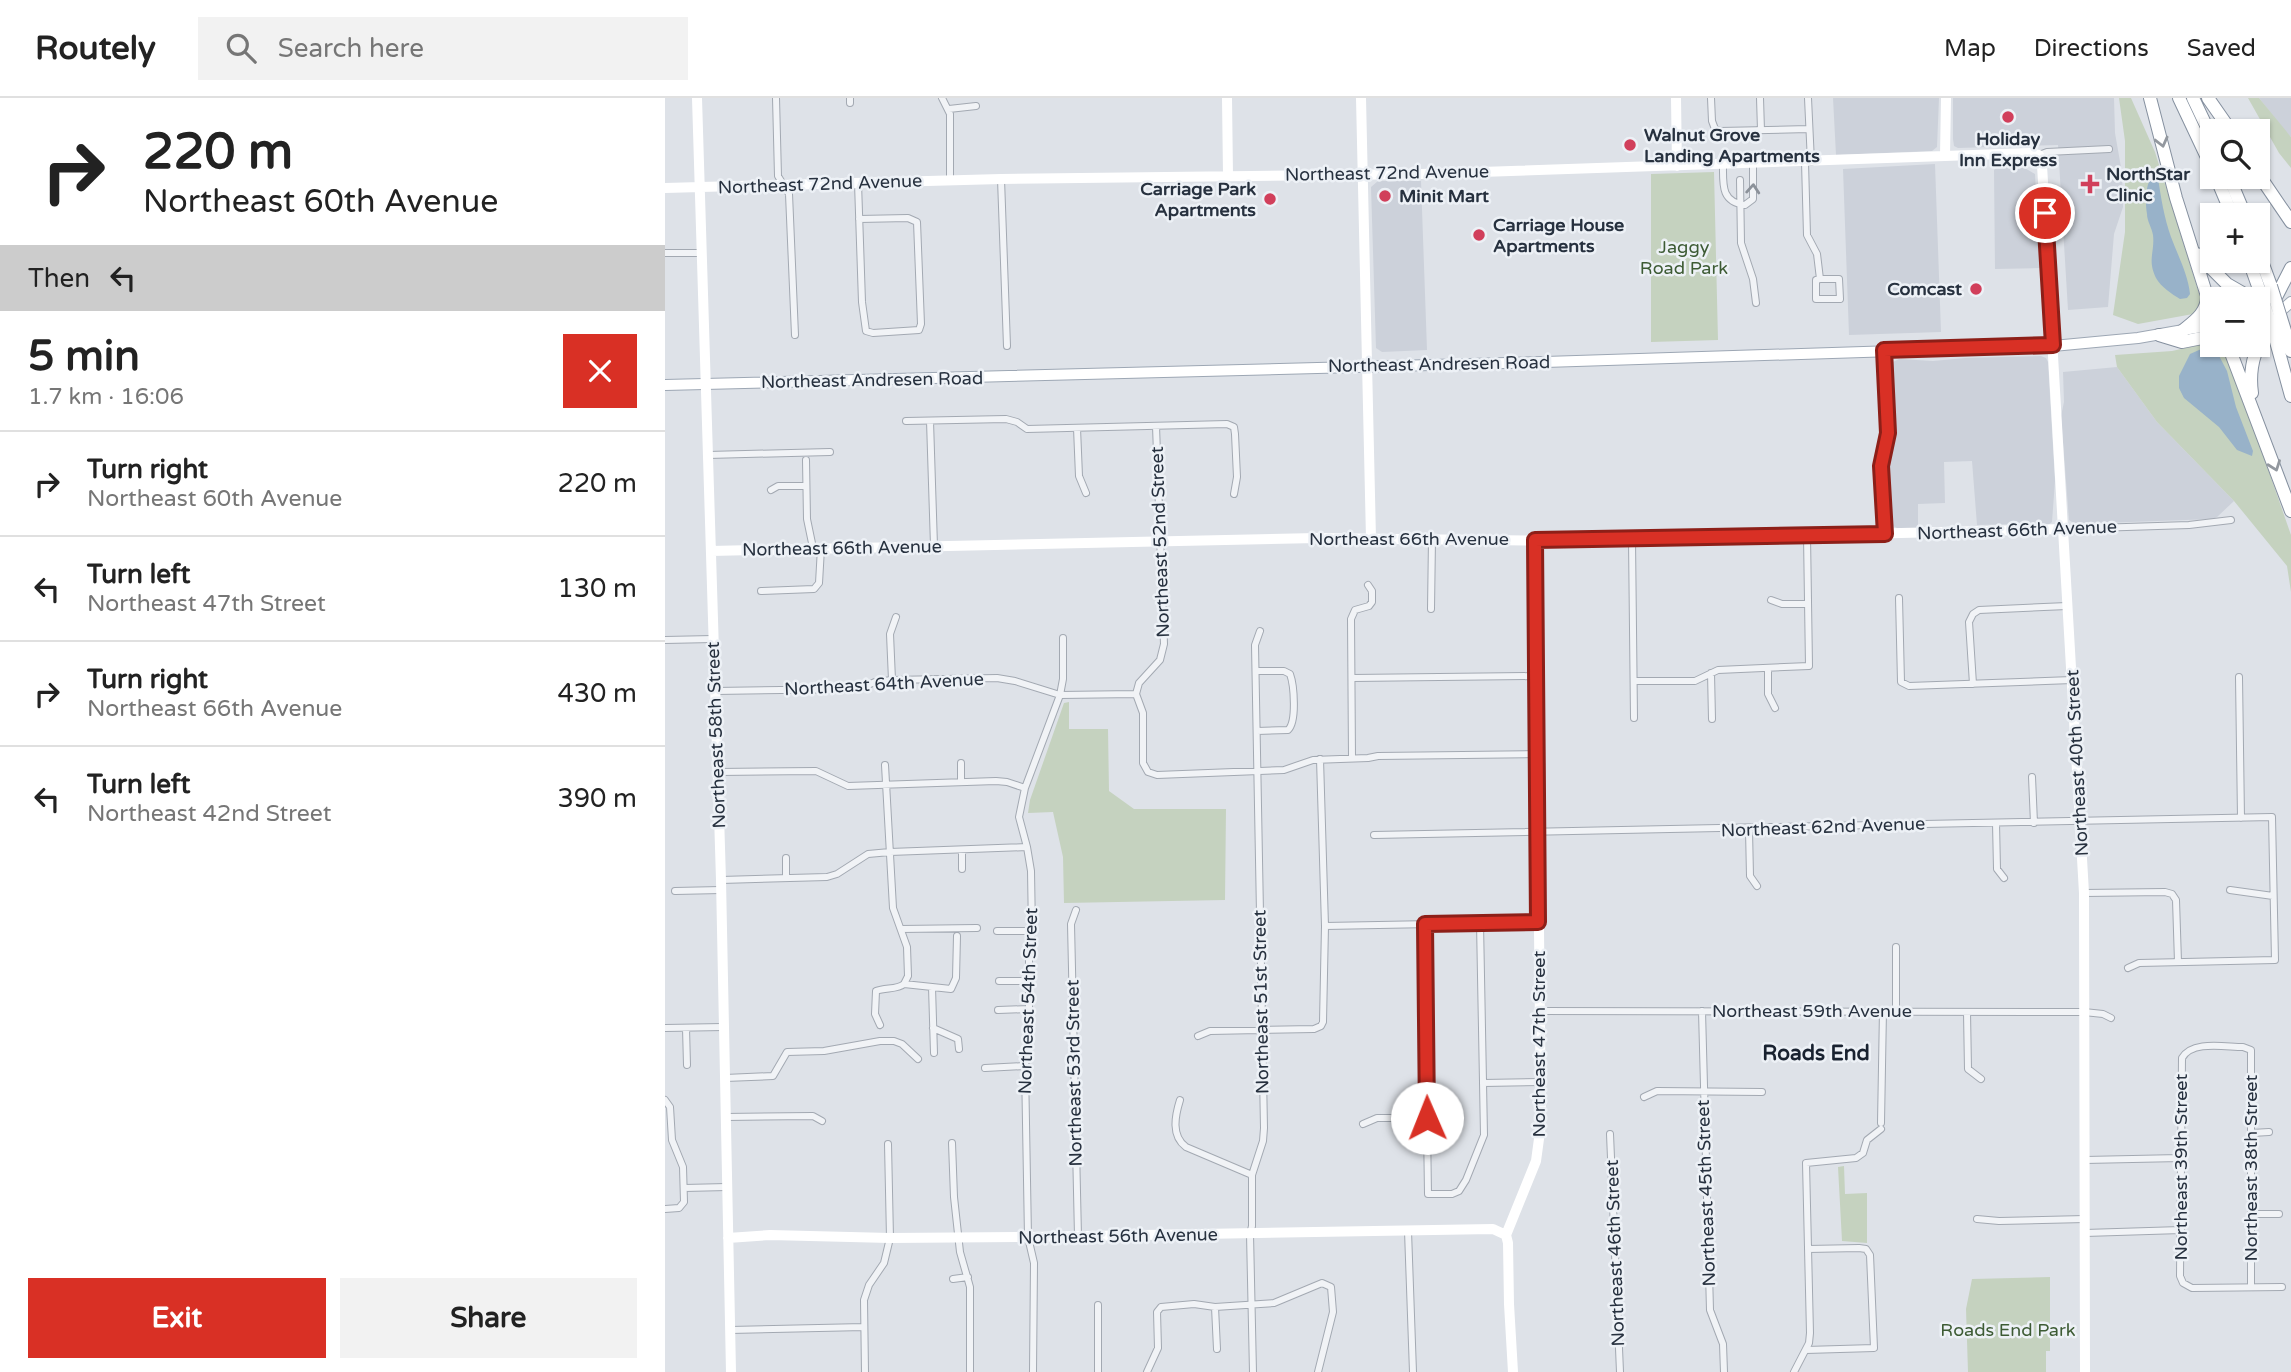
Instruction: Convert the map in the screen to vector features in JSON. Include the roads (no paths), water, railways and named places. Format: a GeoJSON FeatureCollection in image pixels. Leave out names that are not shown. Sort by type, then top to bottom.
{"type":"FeatureCollection","features":[{"type":"Feature","properties":{"kind":"highway"},"geometry":{"type":"LineString","coordinates":[[2150,98],[2207,301],[2202,313],[2181,332]]}},
{"type":"Feature","properties":{"kind":"highway"},"geometry":{"type":"LineString","coordinates":[[2179,98],[2200,143]]}},
{"type":"Feature","properties":{"kind":"highway"},"geometry":{"type":"LineString","coordinates":[[2193,98],[2203,119]]}},
{"type":"Feature","properties":{"kind":"highway"},"geometry":{"type":"LineString","coordinates":[[2208,98],[2223,119]]}},
{"type":"Feature","properties":{"kind":"highway"},"geometry":{"type":"LineString","coordinates":[[2268,189],[2291,222]]}},
{"type":"Feature","properties":{"kind":"highway"},"geometry":{"type":"LineString","coordinates":[[2278,204],[2291,234]]}},
{"type":"Feature","properties":{"kind":"highway"},"geometry":{"type":"LineString","coordinates":[[2192,245],[2218,277],[2227,285],[2234,287]]}},
{"type":"Feature","properties":{"kind":"highway"},"geometry":{"type":"LineString","coordinates":[[2254,407],[2251,373],[2254,355],[2277,310],[2291,268]]}},
{"type":"Feature","properties":{"kind":"highway"},"geometry":{"type":"LineString","coordinates":[[2270,309],[2284,331],[2291,396]]}},
{"type":"Feature","properties":{"kind":"highway"},"geometry":{"type":"LineString","coordinates":[[2277,310],[2291,351]]}},
{"type":"Feature","properties":{"kind":"highway"},"geometry":{"type":"LineString","coordinates":[[2159,335],[2182,342],[2200,338]]}},
{"type":"Feature","properties":{"kind":"highway"},"geometry":{"type":"LineString","coordinates":[[2233,357],[2291,511]]}},
{"type":"Feature","properties":{"kind":"main road","name":"Northeast Andresen Road"},"geometry":{"type":"LineString","coordinates":[[665,385],[1557,362],[2053,345],[2159,335],[2200,328]]}},
{"type":"Feature","properties":{"kind":"street","name":"Northeast 58th Street"},"geometry":{"type":"LineString","coordinates":[[697,98],[718,772],[731,1372]]}},
{"type":"Feature","properties":{"kind":"street"},"geometry":{"type":"LineString","coordinates":[[776,98],[778,176],[789,194],[795,335]]}},
{"type":"Feature","properties":{"kind":"street"},"geometry":{"type":"LineString","coordinates":[[941,98],[949,109],[950,180]]}},
{"type":"Feature","properties":{"kind":"street"},"geometry":{"type":"LineString","coordinates":[[1227,98],[1228,175]]}},
{"type":"Feature","properties":{"kind":"street"},"geometry":{"type":"LineString","coordinates":[[1361,98],[1371,539]]}},
{"type":"Feature","properties":{"kind":"street"},"geometry":{"type":"LineString","coordinates":[[1676,98],[1677,166]]}},
{"type":"Feature","properties":{"kind":"street"},"geometry":{"type":"LineString","coordinates":[[1711,98],[1712,121],[1715,129],[1720,131],[1809,129]]}},
{"type":"Feature","properties":{"kind":"street"},"geometry":{"type":"LineString","coordinates":[[1760,98],[1761,130]]}},
{"type":"Feature","properties":{"kind":"street"},"geometry":{"type":"LineString","coordinates":[[1808,98],[1807,235],[1817,254],[1820,279]]}},
{"type":"Feature","properties":{"kind":"street"},"geometry":{"type":"LineString","coordinates":[[1945,156],[1946,98]]}},
{"type":"Feature","properties":{"kind":"street"},"geometry":{"type":"LineString","coordinates":[[949,109],[976,106]]}},
{"type":"Feature","properties":{"kind":"street","name":"Northeast 72nd Avenue"},"geometry":{"type":"LineString","coordinates":[[665,188],[1723,165],[2029,153],[2039,155],[2047,152],[2109,149]]}},
{"type":"Feature","properties":{"kind":"street","name":"Northeast 40th Street"},"geometry":{"type":"LineString","coordinates":[[2039,155],[2042,165],[2053,345],[2084,894],[2085,1372]]}},
{"type":"Feature","properties":{"kind":"street"},"geometry":{"type":"LineString","coordinates":[[1723,165],[1724,193],[1727,198],[1740,204],[1750,203],[1753,199],[1753,163]]}},
{"type":"Feature","properties":{"kind":"street"},"geometry":{"type":"LineString","coordinates":[[1001,179],[1007,346]]}},
{"type":"Feature","properties":{"kind":"street"},"geometry":{"type":"LineString","coordinates":[[1740,180],[1741,243],[1753,279],[1756,303]]}},
{"type":"Feature","properties":{"kind":"street"},"geometry":{"type":"LineString","coordinates":[[858,183],[859,219],[862,302],[866,331],[873,333],[919,330],[918,228],[915,219],[859,219]]}},
{"type":"Feature","properties":{"kind":"street"},"geometry":{"type":"LineString","coordinates":[[665,253],[701,253]]}},
{"type":"Feature","properties":{"kind":"street"},"geometry":{"type":"LineString","coordinates":[[1816,279],[1820,279],[1839,279],[1840,299],[1816,299],[1816,279]]}},
{"type":"Feature","properties":{"kind":"street"},"geometry":{"type":"LineString","coordinates":[[1884,350],[1888,433],[1881,466],[1885,534]]}},
{"type":"Feature","properties":{"kind":"street"},"geometry":{"type":"LineString","coordinates":[[906,421],[1006,419],[1027,429],[1227,424],[1234,427],[1237,477],[1234,494]]}},
{"type":"Feature","properties":{"kind":"street"},"geometry":{"type":"LineString","coordinates":[[930,421],[935,546]]}},
{"type":"Feature","properties":{"kind":"street","name":"Northeast 52nd Street"},"geometry":{"type":"LineString","coordinates":[[1136,694],[1139,683],[1160,660],[1164,644],[1156,426]]}},
{"type":"Feature","properties":{"kind":"street"},"geometry":{"type":"LineString","coordinates":[[1077,428],[1079,476],[1086,493]]}},
{"type":"Feature","properties":{"kind":"street"},"geometry":{"type":"LineString","coordinates":[[708,455],[830,452]]}},
{"type":"Feature","properties":{"kind":"street"},"geometry":{"type":"LineString","coordinates":[[761,592],[814,589],[818,584],[817,548],[807,519],[806,460]]}},
{"type":"Feature","properties":{"kind":"street"},"geometry":{"type":"LineString","coordinates":[[771,490],[778,486],[806,486]]}},
{"type":"Feature","properties":{"kind":"street","name":"Northeast 66th Avenue"},"geometry":{"type":"LineString","coordinates":[[711,551],[1371,539],[1632,540],[2189,525],[2231,520]]}},
{"type":"Feature","properties":{"kind":"street"},"geometry":{"type":"LineString","coordinates":[[1634,681],[1695,681],[1718,670],[1809,666],[1807,536]]}},
{"type":"Feature","properties":{"kind":"street"},"geometry":{"type":"LineString","coordinates":[[1431,539],[1431,609]]}},
{"type":"Feature","properties":{"kind":"street","name":"Northeast 47th Street"},"geometry":{"type":"LineString","coordinates":[[1513,1372],[1506,1235],[1538,1156],[1541,1124],[1535,540]]}},
{"type":"Feature","properties":{"kind":"street"},"geometry":{"type":"LineString","coordinates":[[1632,540],[1634,718]]}},
{"type":"Feature","properties":{"kind":"street"},"geometry":{"type":"LineString","coordinates":[[1352,758],[1352,615],[1355,610],[1373,602],[1372,591],[1368,585]]}},
{"type":"Feature","properties":{"kind":"street"},"geometry":{"type":"LineString","coordinates":[[1899,598],[1901,682],[1909,686],[2072,680]]}},
{"type":"Feature","properties":{"kind":"street"},"geometry":{"type":"LineString","coordinates":[[1771,600],[1782,604],[1808,604]]}},
{"type":"Feature","properties":{"kind":"street"},"geometry":{"type":"LineString","coordinates":[[1973,684],[1969,622],[1973,614],[1979,610],[2067,607]]}},
{"type":"Feature","properties":{"kind":"street"},"geometry":{"type":"LineString","coordinates":[[892,680],[890,634],[896,617]]}},
{"type":"Feature","properties":{"kind":"street","name":"Northeast 51st Street"},"geometry":{"type":"LineString","coordinates":[[1253,1372],[1250,1234],[1252,1175],[1264,1128],[1255,671],[1255,640],[1260,631]]}},
{"type":"Feature","properties":{"kind":"street","name":"Northeast 54th Street"},"geometry":{"type":"LineString","coordinates":[[1033,1372],[1034,1263],[1028,1237],[1025,1066],[1029,1041],[1031,872],[1019,817],[1025,788],[1060,695],[1063,679],[1063,638]]}},
{"type":"Feature","properties":{"kind":"street"},"geometry":{"type":"LineString","coordinates":[[665,640],[713,639]]}},
{"type":"Feature","properties":{"kind":"street"},"geometry":{"type":"LineString","coordinates":[[1768,668],[1768,694],[1775,708]]}},
{"type":"Feature","properties":{"kind":"street"},"geometry":{"type":"LineString","coordinates":[[1255,671],[1284,671],[1290,674],[1293,681],[1293,722],[1288,730],[1257,731]]}},
{"type":"Feature","properties":{"kind":"street"},"geometry":{"type":"LineString","coordinates":[[1711,673],[1712,719]]}},
{"type":"Feature","properties":{"kind":"street"},"geometry":{"type":"LineString","coordinates":[[1352,678],[1536,677]]}},
{"type":"Feature","properties":{"kind":"street"},"geometry":{"type":"LineString","coordinates":[[2239,677],[2241,818]]}},
{"type":"Feature","properties":{"kind":"street","name":"Northeast 64th Avenue"},"geometry":{"type":"LineString","coordinates":[[715,691],[858,689],[875,682],[892,680],[996,678],[1060,695],[1136,694]]}},
{"type":"Feature","properties":{"kind":"street"},"geometry":{"type":"LineString","coordinates":[[1136,694],[1143,713],[1143,763],[1147,772],[1157,775],[1289,770],[1307,761],[1320,759],[1537,754]]}},
{"type":"Feature","properties":{"kind":"street"},"geometry":{"type":"LineString","coordinates":[[1198,1036],[1210,1031],[1314,1029],[1321,1026],[1324,1018],[1325,926],[1320,759]]}},
{"type":"Feature","properties":{"kind":"street"},"geometry":{"type":"LineString","coordinates":[[961,763],[961,782]]}},
{"type":"Feature","properties":{"kind":"street"},"geometry":{"type":"LineString","coordinates":[[880,1025],[874,1014],[876,991],[901,987],[908,976],[907,947],[893,908],[885,765]]}},
{"type":"Feature","properties":{"kind":"street"},"geometry":{"type":"LineString","coordinates":[[718,772],[816,771],[848,786],[1007,782],[1025,788]]}},
{"type":"Feature","properties":{"kind":"street"},"geometry":{"type":"LineString","coordinates":[[2032,777],[2034,823]]}},
{"type":"Feature","properties":{"kind":"street","name":"Northeast 62nd Avenue"},"geometry":{"type":"LineString","coordinates":[[1374,835],[1749,830],[1865,825],[2081,823],[2272,817],[2273,896]]}},
{"type":"Feature","properties":{"kind":"street"},"geometry":{"type":"LineString","coordinates":[[1996,823],[1997,869],[2004,877]]}},
{"type":"Feature","properties":{"kind":"street"},"geometry":{"type":"LineString","coordinates":[[1749,830],[1749,876],[1757,886]]}},
{"type":"Feature","properties":{"kind":"street"},"geometry":{"type":"LineString","coordinates":[[675,891],[786,877],[827,877],[838,874],[868,854],[1027,847]]}},
{"type":"Feature","properties":{"kind":"street"},"geometry":{"type":"LineString","coordinates":[[962,850],[962,869]]}},
{"type":"Feature","properties":{"kind":"street"},"geometry":{"type":"LineString","coordinates":[[786,858],[786,877]]}},
{"type":"Feature","properties":{"kind":"street"},"geometry":{"type":"LineString","coordinates":[[2129,968],[2139,963],[2274,960],[2273,896],[2231,890]]}},
{"type":"Feature","properties":{"kind":"street"},"geometry":{"type":"LineString","coordinates":[[2084,894],[2172,894],[2176,900],[2178,962]]}},
{"type":"Feature","properties":{"kind":"street","name":"Northeast 53rd Street"},"geometry":{"type":"LineString","coordinates":[[1076,910],[1071,924],[1078,1236]]}},
{"type":"Feature","properties":{"kind":"street"},"geometry":{"type":"LineString","coordinates":[[1325,926],[1538,922]]}},
{"type":"Feature","properties":{"kind":"street"},"geometry":{"type":"LineString","coordinates":[[1425,924],[1428,1194],[1452,1194],[1459,1191],[1466,1180],[1484,1135],[1480,923]]}},
{"type":"Feature","properties":{"kind":"street"},"geometry":{"type":"LineString","coordinates":[[901,929],[977,928]]}},
{"type":"Feature","properties":{"kind":"street"},"geometry":{"type":"LineString","coordinates":[[997,931],[1032,931]]}},
{"type":"Feature","properties":{"kind":"street"},"geometry":{"type":"LineString","coordinates":[[904,984],[951,989],[956,978],[957,936]]}},
{"type":"Feature","properties":{"kind":"street"},"geometry":{"type":"LineString","coordinates":[[1896,947],[1896,1011]]}},
{"type":"Feature","properties":{"kind":"street"},"geometry":{"type":"LineString","coordinates":[[999,981],[1029,981]]}},
{"type":"Feature","properties":{"kind":"street"},"geometry":{"type":"LineString","coordinates":[[932,987],[934,1053]]}},
{"type":"Feature","properties":{"kind":"street"},"geometry":{"type":"LineString","coordinates":[[998,1010],[1029,1009]]}},
{"type":"Feature","properties":{"kind":"street"},"geometry":{"type":"LineString","coordinates":[[1794,1372],[1806,1350],[1810,1333],[1806,1163],[1856,1158],[1863,1153],[1867,1140],[1881,1126],[1883,1010]]}},
{"type":"Feature","properties":{"kind":"street","name":"Northeast 59th Avenue"},"geometry":{"type":"LineString","coordinates":[[1540,1011],[2084,1012],[2112,1018]]}},
{"type":"Feature","properties":{"kind":"street","name":"Northeast 45th Street"},"geometry":{"type":"LineString","coordinates":[[1702,1011],[1702,1091],[1710,1310],[1723,1344],[1724,1372]]}},
{"type":"Feature","properties":{"kind":"street"},"geometry":{"type":"LineString","coordinates":[[1967,1012],[1968,1069],[1981,1079]]}},
{"type":"Feature","properties":{"kind":"street"},"geometry":{"type":"LineString","coordinates":[[665,1028],[723,1027]]}},
{"type":"Feature","properties":{"kind":"street"},"geometry":{"type":"LineString","coordinates":[[686,1028],[687,1065]]}},
{"type":"Feature","properties":{"kind":"street"},"geometry":{"type":"LineString","coordinates":[[933,1028],[958,1039],[959,1049]]}},
{"type":"Feature","properties":{"kind":"street"},"geometry":{"type":"LineString","coordinates":[[725,1078],[773,1076],[787,1052],[824,1051],[880,1041],[902,1044],[918,1059]]}},
{"type":"Feature","properties":{"kind":"street","name":"Northeast 39th Street"},"geometry":{"type":"LineString","coordinates":[[2251,1050],[2243,1047],[2193,1047],[2185,1051],[2182,1058],[2180,1158],[2180,1276],[2183,1283],[2192,1288],[2251,1287]]}},
{"type":"Feature","properties":{"kind":"street","name":"Northeast 38th Street"},"geometry":{"type":"LineString","coordinates":[[2251,1050],[2251,1287]]}},
{"type":"Feature","properties":{"kind":"street"},"geometry":{"type":"LineString","coordinates":[[985,1068],[1025,1066]]}},
{"type":"Feature","properties":{"kind":"street"},"geometry":{"type":"LineString","coordinates":[[1483,1083],[1541,1082]]}},
{"type":"Feature","properties":{"kind":"street"},"geometry":{"type":"LineString","coordinates":[[1644,1097],[1657,1091],[1762,1092]]}},
{"type":"Feature","properties":{"kind":"street"},"geometry":{"type":"LineString","coordinates":[[1180,1100],[1175,1129],[1179,1142],[1252,1175]]}},
{"type":"Feature","properties":{"kind":"street"},"geometry":{"type":"LineString","coordinates":[[665,1209],[681,1206],[684,1202],[683,1167],[672,1140],[666,1101]]}},
{"type":"Feature","properties":{"kind":"street"},"geometry":{"type":"LineString","coordinates":[[725,1116],[813,1116],[822,1121]]}},
{"type":"Feature","properties":{"kind":"street"},"geometry":{"type":"LineString","coordinates":[[1363,1124],[1377,1118],[1427,1118]]}},
{"type":"Feature","properties":{"kind":"street"},"geometry":{"type":"LineString","coordinates":[[2252,1133],[2269,1132]]}},
{"type":"Feature","properties":{"kind":"street","name":"Northeast 46th Street"},"geometry":{"type":"LineString","coordinates":[[1610,1134],[1620,1372]]}},
{"type":"Feature","properties":{"kind":"street"},"geometry":{"type":"LineString","coordinates":[[952,1143],[960,1252],[968,1277],[969,1372]]}},
{"type":"Feature","properties":{"kind":"street"},"geometry":{"type":"LineString","coordinates":[[865,1372],[866,1292],[884,1263],[890,1238],[888,1144]]}},
{"type":"Feature","properties":{"kind":"street"},"geometry":{"type":"LineString","coordinates":[[2085,1160],[2180,1158]]}},
{"type":"Feature","properties":{"kind":"street"},"geometry":{"type":"LineString","coordinates":[[684,1188],[727,1187]]}},
{"type":"Feature","properties":{"kind":"street"},"geometry":{"type":"LineString","coordinates":[[2252,1214],[2279,1214]]}},
{"type":"Feature","properties":{"kind":"street"},"geometry":{"type":"LineString","coordinates":[[1977,1219],[2085,1219]]}},
{"type":"Feature","properties":{"kind":"street","name":"Northeast 56th Avenue"},"geometry":{"type":"LineString","coordinates":[[728,1238],[770,1235],[959,1238],[1493,1229],[1506,1235]]}},
{"type":"Feature","properties":{"kind":"street"},"geometry":{"type":"LineString","coordinates":[[2085,1233],[2181,1230]]}},
{"type":"Feature","properties":{"kind":"street"},"geometry":{"type":"LineString","coordinates":[[1408,1231],[1413,1372]]}},
{"type":"Feature","properties":{"kind":"street"},"geometry":{"type":"LineString","coordinates":[[1806,1350],[1874,1348],[1870,1255],[1859,1248],[1808,1249]]}},
{"type":"Feature","properties":{"kind":"street"},"geometry":{"type":"LineString","coordinates":[[953,1279],[968,1277]]}},
{"type":"Feature","properties":{"kind":"street"},"geometry":{"type":"LineString","coordinates":[[1146,1372],[1158,1348],[1157,1312],[1161,1307],[1274,1303],[1322,1283],[1331,1287],[1333,1312],[1318,1372]]}},
{"type":"Feature","properties":{"kind":"street"},"geometry":{"type":"LineString","coordinates":[[2251,1287],[2282,1287]]}},
{"type":"Feature","properties":{"kind":"street"},"geometry":{"type":"LineString","coordinates":[[1098,1305],[1098,1372]]}},
{"type":"Feature","properties":{"kind":"street"},"geometry":{"type":"LineString","coordinates":[[1215,1307],[1217,1349]]}},
{"type":"Feature","properties":{"kind":"street"},"geometry":{"type":"LineString","coordinates":[[730,1330],[865,1327]]}},
{"type":"Feature","properties":{"kind":"water"},"geometry":{"type":"Polygon","coordinates":[[[2155,173],[2169,230],[2187,279],[2190,294],[2187,298],[2180,299],[2167,290],[2153,272],[2153,235],[2147,217],[2146,198],[2149,181],[2155,173]]]}},
{"type":"Feature","properties":{"kind":"water"},"geometry":{"type":"Polygon","coordinates":[[[2200,350],[2200,357],[2220,357],[2227,371],[2236,407],[2253,451],[2252,456],[2237,450],[2219,427],[2184,398],[2179,388],[2179,376],[2190,354],[2200,350]]]}},
{"type":"Feature","properties":{"kind":"place","name":"Holiday Inn Express"},"geometry":{"type":"Point","coordinates":[2008,117]}},
{"type":"Feature","properties":{"kind":"place","name":"Walnut Grove Landing Apartments"},"geometry":{"type":"Point","coordinates":[1630,145]}},
{"type":"Feature","properties":{"kind":"place","name":"NorthStar Clinic"},"geometry":{"type":"Point","coordinates":[2090,184]}},
{"type":"Feature","properties":{"kind":"place","name":"Minit Mart"},"geometry":{"type":"Point","coordinates":[1385,196]}},
{"type":"Feature","properties":{"kind":"place","name":"Carriage Park Apartments"},"geometry":{"type":"Point","coordinates":[1270,199]}},
{"type":"Feature","properties":{"kind":"place","name":"Carriage House Apartments"},"geometry":{"type":"Point","coordinates":[1479,235]}},
{"type":"Feature","properties":{"kind":"place","name":"Comcast"},"geometry":{"type":"Point","coordinates":[1976,289]}},
{"type":"Feature","properties":{"kind":"district","name":"Roads End"},"geometry":{"type":"Point","coordinates":[1816,1053]}},
{"type":"Feature","properties":{"kind":"park label","name":"Jaggy Road Park"},"geometry":{"type":"Point","coordinates":[1684,257]}},
{"type":"Feature","properties":{"kind":"park label","name":"Roads End Park"},"geometry":{"type":"Point","coordinates":[2008,1330]}}]}
